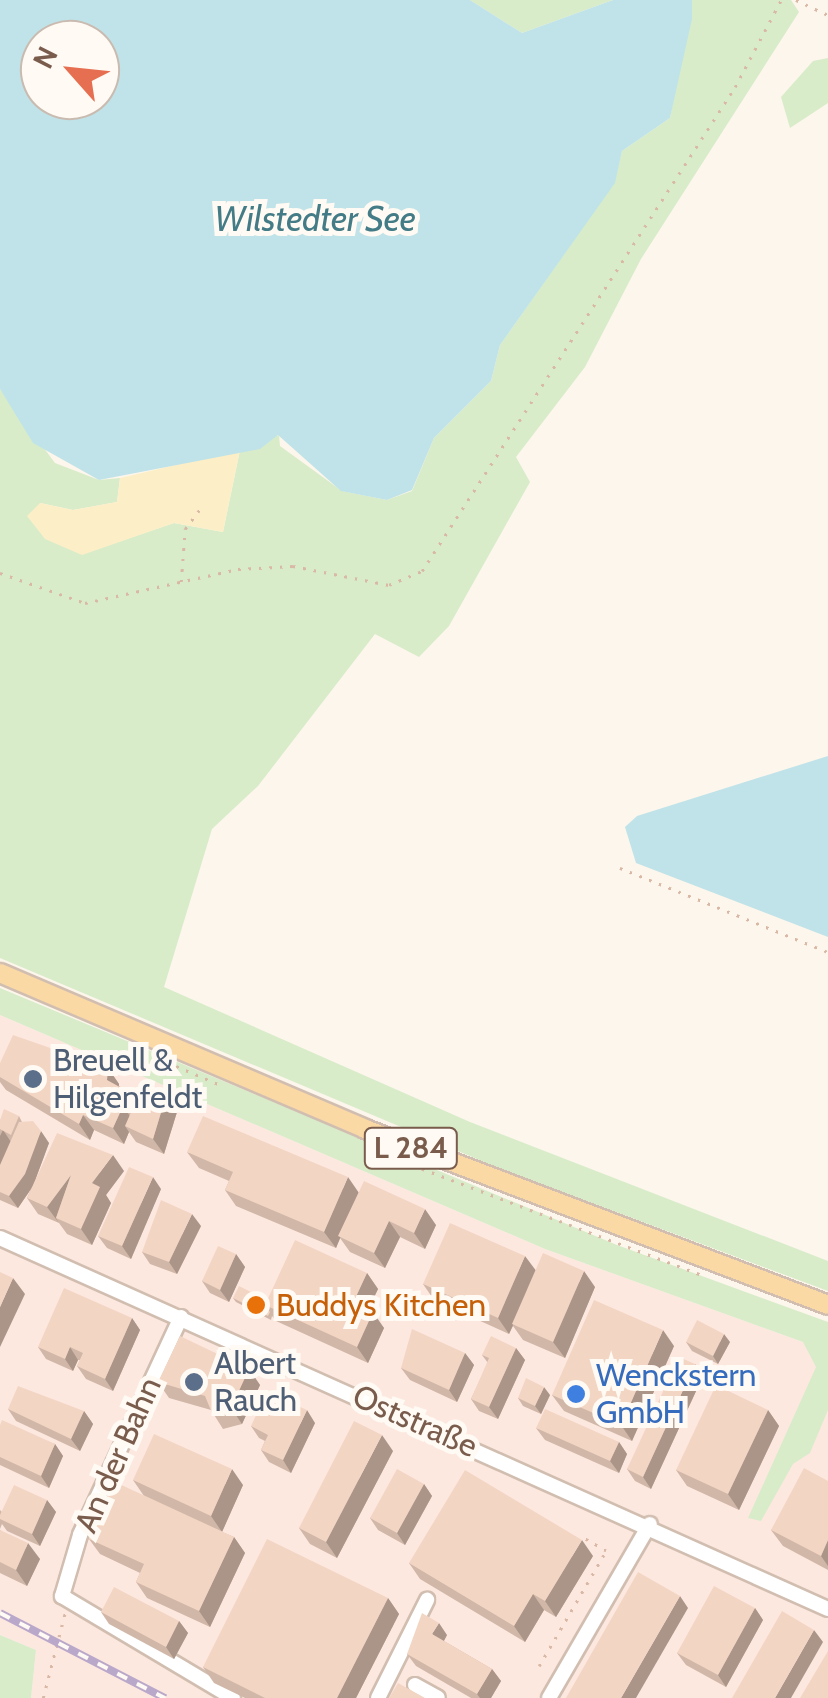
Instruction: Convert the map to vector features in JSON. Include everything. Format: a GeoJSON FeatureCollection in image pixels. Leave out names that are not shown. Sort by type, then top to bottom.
{"type":"FeatureCollection","features":[{"type":"Feature","properties":{"kind":"main road","name":"L 284"},"geometry":{"type":"LineString","coordinates":[[0,973],[398,1143],[828,1305]]}},
{"type":"Feature","properties":{"kind":"street","name":"Oststraße"},"geometry":{"type":"LineString","coordinates":[[0,1238],[650,1524],[828,1609]]}},
{"type":"Feature","properties":{"kind":"street","name":"An der Bahn"},"geometry":{"type":"LineString","coordinates":[[62,1596],[80,1536],[181,1317]]}},
{"type":"Feature","properties":{"kind":"street"},"geometry":{"type":"LineString","coordinates":[[549,1698],[650,1524]]}},
{"type":"Feature","properties":{"kind":"street"},"geometry":{"type":"LineString","coordinates":[[62,1596],[233,1698]]}},
{"type":"Feature","properties":{"kind":"street"},"geometry":{"type":"LineString","coordinates":[[378,1698],[427,1600]]}},
{"type":"Feature","properties":{"kind":"street"},"geometry":{"type":"LineString","coordinates":[[415,1684],[438,1698]]}},
{"type":"Feature","properties":{"kind":"path"},"geometry":{"type":"LineString","coordinates":[[0,573],[85,603],[293,566],[389,585],[422,571],[735,87],[781,0]]}},
{"type":"Feature","properties":{"kind":"path"},"geometry":{"type":"LineString","coordinates":[[796,0],[828,14]]}},
{"type":"Feature","properties":{"kind":"path"},"geometry":{"type":"LineString","coordinates":[[181,584],[184,530],[201,508]]}},
{"type":"Feature","properties":{"kind":"path"},"geometry":{"type":"LineString","coordinates":[[620,868],[828,952]]}},
{"type":"Feature","properties":{"kind":"path"},"geometry":{"type":"LineString","coordinates":[[539,1666],[606,1550],[582,1536]]}},
{"type":"Feature","properties":{"kind":"path"},"geometry":{"type":"LineString","coordinates":[[43,1698],[56,1670],[62,1596]]}},
{"type":"Feature","properties":{"kind":"shaded area"},"geometry":{"type":"Polygon","coordinates":[[[0,1015],[545,1249],[828,1351],[828,1698],[31,1698],[36,1650],[0,1635],[0,1015]]]}},
{"type":"Feature","properties":{"kind":"green space"},"geometry":{"type":"Polygon","coordinates":[[[470,0],[613,0],[522,33],[470,0]]]}},
{"type":"Feature","properties":{"kind":"green space"},"geometry":{"type":"Polygon","coordinates":[[[692,0],[791,0],[799,12],[641,259],[585,367],[516,457],[530,482],[449,626],[419,657],[375,634],[258,786],[212,829],[164,987],[470,1122],[828,1261],[828,1291],[503,1170],[0,958],[0,389],[55,463],[99,480],[120,478],[117,502],[73,510],[40,503],[82,554],[174,523],[223,532],[240,450],[279,435],[280,446],[342,491],[387,500],[412,491],[434,438],[491,381],[500,345],[614,183],[622,151],[670,118],[692,0]]]}},
{"type":"Feature","properties":{"kind":"green space"},"geometry":{"type":"Polygon","coordinates":[[[828,58],[828,103],[790,128],[781,97],[813,61],[828,58]]]}},
{"type":"Feature","properties":{"kind":"green space"},"geometry":{"type":"Polygon","coordinates":[[[0,988],[617,1245],[828,1322],[828,1410],[810,1453],[793,1464],[761,1521],[748,1518],[816,1367],[803,1342],[545,1249],[0,1015],[0,988]]]}},
{"type":"Feature","properties":{"kind":"green space"},"geometry":{"type":"Polygon","coordinates":[[[0,1635],[36,1650],[31,1698],[0,1698],[0,1635]]]}},
{"type":"Feature","properties":{"kind":"sand"},"geometry":{"type":"Polygon","coordinates":[[[240,450],[223,532],[174,523],[82,555],[45,539],[27,516],[40,503],[73,510],[117,502],[120,478],[240,450]]]}},
{"type":"Feature","properties":{"kind":"water","name":"Wilstedter See"},"geometry":{"type":"Polygon","coordinates":[[[0,0],[470,0],[522,33],[613,0],[692,0],[692,19],[670,118],[622,151],[615,183],[500,345],[491,381],[434,438],[412,490],[387,500],[341,491],[278,435],[260,449],[99,480],[33,443],[0,389],[0,0]]]}},
{"type":"Feature","properties":{"kind":"water"},"geometry":{"type":"Polygon","coordinates":[[[828,756],[828,937],[636,863],[625,827],[637,816],[828,756]]]}},
{"type":"Feature","properties":{"kind":"building"},"geometry":{"type":"Polygon","coordinates":[[[13,1035],[108,1068],[107,1080],[138,1097],[148,1088],[166,1096],[153,1139],[125,1126],[132,1110],[123,1106],[113,1128],[83,1115],[79,1124],[0,1077],[0,1063],[13,1035]]]}},
{"type":"Feature","properties":{"kind":"building"},"geometry":{"type":"Polygon","coordinates":[[[4,1109],[19,1116],[11,1135],[0,1129],[4,1109]]]}},
{"type":"Feature","properties":{"kind":"building"},"geometry":{"type":"Polygon","coordinates":[[[203,1116],[348,1177],[324,1232],[225,1190],[233,1172],[187,1152],[203,1116]]]}},
{"type":"Feature","properties":{"kind":"building"},"geometry":{"type":"Polygon","coordinates":[[[33,1121],[41,1131],[25,1174],[9,1196],[0,1192],[0,1165],[19,1122],[33,1121]]]}},
{"type":"Feature","properties":{"kind":"building"},"geometry":{"type":"Polygon","coordinates":[[[57,1133],[113,1155],[92,1183],[100,1187],[81,1229],[56,1218],[71,1175],[47,1207],[27,1198],[57,1133]]]}},
{"type":"Feature","properties":{"kind":"building"},"geometry":{"type":"Polygon","coordinates":[[[129,1167],[153,1177],[122,1246],[98,1236],[129,1167]]]}},
{"type":"Feature","properties":{"kind":"building"},"geometry":{"type":"Polygon","coordinates":[[[364,1181],[425,1209],[414,1233],[389,1221],[374,1253],[338,1236],[364,1181]]]}},
{"type":"Feature","properties":{"kind":"building"},"geometry":{"type":"Polygon","coordinates":[[[161,1200],[192,1214],[169,1262],[142,1252],[161,1200]]]}},
{"type":"Feature","properties":{"kind":"building"},"geometry":{"type":"Polygon","coordinates":[[[450,1223],[525,1256],[498,1318],[423,1284],[450,1223]]]}},
{"type":"Feature","properties":{"kind":"building"},"geometry":{"type":"Polygon","coordinates":[[[295,1240],[367,1273],[353,1303],[373,1312],[357,1347],[265,1305],[295,1240]]]}},
{"type":"Feature","properties":{"kind":"building"},"geometry":{"type":"Polygon","coordinates":[[[218,1246],[236,1254],[220,1290],[202,1281],[218,1246]]]}},
{"type":"Feature","properties":{"kind":"building"},"geometry":{"type":"Polygon","coordinates":[[[543,1253],[584,1271],[553,1342],[512,1324],[543,1253]]]}},
{"type":"Feature","properties":{"kind":"building"},"geometry":{"type":"Polygon","coordinates":[[[0,1272],[13,1278],[0,1307],[0,1272]]]}},
{"type":"Feature","properties":{"kind":"building","name":"Buddys Kitchen"},"geometry":{"type":"Polygon","coordinates":[[[239,1286],[267,1300],[268,1316],[233,1298],[239,1286]]]}},
{"type":"Feature","properties":{"kind":"building"},"geometry":{"type":"Polygon","coordinates":[[[64,1288],[132,1318],[105,1379],[77,1366],[83,1353],[70,1347],[65,1359],[38,1347],[64,1288]]]}},
{"type":"Feature","properties":{"kind":"building"},"geometry":{"type":"Polygon","coordinates":[[[594,1300],[663,1330],[621,1425],[552,1395],[594,1300]]]}},
{"type":"Feature","properties":{"kind":"building"},"geometry":{"type":"Polygon","coordinates":[[[697,1320],[724,1334],[713,1356],[686,1342],[697,1320]]]}},
{"type":"Feature","properties":{"kind":"building"},"geometry":{"type":"Polygon","coordinates":[[[412,1329],[465,1353],[449,1390],[401,1368],[412,1329]]]}},
{"type":"Feature","properties":{"kind":"building"},"geometry":{"type":"Polygon","coordinates":[[[180,1336],[249,1369],[231,1408],[212,1413],[205,1396],[158,1382],[180,1336]]]}},
{"type":"Feature","properties":{"kind":"building"},"geometry":{"type":"Polygon","coordinates":[[[491,1336],[516,1348],[489,1407],[471,1399],[489,1358],[482,1355],[491,1336]]]}},
{"type":"Feature","properties":{"kind":"building"},"geometry":{"type":"Polygon","coordinates":[[[679,1357],[695,1364],[643,1477],[627,1469],[679,1357]]]}},
{"type":"Feature","properties":{"kind":"building"},"geometry":{"type":"Polygon","coordinates":[[[526,1378],[544,1387],[535,1406],[518,1398],[526,1378]]]}},
{"type":"Feature","properties":{"kind":"building"},"geometry":{"type":"Polygon","coordinates":[[[716,1385],[768,1410],[728,1494],[676,1470],[716,1385]]]}},
{"type":"Feature","properties":{"kind":"building"},"geometry":{"type":"Polygon","coordinates":[[[18,1386],[84,1411],[71,1439],[8,1409],[18,1386]]]}},
{"type":"Feature","properties":{"kind":"building"},"geometry":{"type":"Polygon","coordinates":[[[267,1392],[307,1410],[283,1460],[261,1450],[268,1435],[251,1426],[267,1392]]]}},
{"type":"Feature","properties":{"kind":"building"},"geometry":{"type":"Polygon","coordinates":[[[545,1409],[619,1442],[610,1461],[536,1428],[545,1409]]]}},
{"type":"Feature","properties":{"kind":"building"},"geometry":{"type":"Polygon","coordinates":[[[2,1420],[55,1444],[41,1476],[0,1457],[2,1420]]]}},
{"type":"Feature","properties":{"kind":"building"},"geometry":{"type":"Polygon","coordinates":[[[354,1421],[382,1435],[326,1542],[299,1528],[354,1421]]]}},
{"type":"Feature","properties":{"kind":"building"},"geometry":{"type":"Polygon","coordinates":[[[154,1434],[232,1469],[211,1516],[133,1480],[154,1434]]]}},
{"type":"Feature","properties":{"kind":"building"},"geometry":{"type":"Polygon","coordinates":[[[804,1468],[828,1481],[828,1540],[821,1556],[771,1530],[804,1468]]]}},
{"type":"Feature","properties":{"kind":"building"},"geometry":{"type":"Polygon","coordinates":[[[397,1469],[424,1484],[397,1533],[370,1518],[397,1469]]]}},
{"type":"Feature","properties":{"kind":"building"},"geometry":{"type":"Polygon","coordinates":[[[465,1470],[582,1540],[545,1601],[533,1594],[514,1626],[409,1563],[465,1470]]]}},
{"type":"Feature","properties":{"kind":"building"},"geometry":{"type":"Polygon","coordinates":[[[115,1482],[234,1537],[199,1611],[136,1582],[144,1564],[89,1539],[115,1482]]]}},
{"type":"Feature","properties":{"kind":"building"},"geometry":{"type":"Polygon","coordinates":[[[14,1485],[47,1500],[32,1534],[0,1519],[14,1485]]]}},
{"type":"Feature","properties":{"kind":"building"},"geometry":{"type":"Polygon","coordinates":[[[0,1530],[28,1543],[16,1570],[0,1562],[0,1530]]]}},
{"type":"Feature","properties":{"kind":"building"},"geometry":{"type":"Polygon","coordinates":[[[267,1539],[388,1598],[337,1698],[265,1698],[203,1667],[267,1539]]]}},
{"type":"Feature","properties":{"kind":"building"},"geometry":{"type":"Polygon","coordinates":[[[638,1572],[680,1596],[621,1698],[566,1698],[638,1572]]]}},
{"type":"Feature","properties":{"kind":"building"},"geometry":{"type":"Polygon","coordinates":[[[714,1586],[755,1608],[718,1675],[677,1653],[714,1586]]]}},
{"type":"Feature","properties":{"kind":"building"},"geometry":{"type":"Polygon","coordinates":[[[114,1587],[179,1621],[166,1647],[101,1612],[114,1587]]]}},
{"type":"Feature","properties":{"kind":"building"},"geometry":{"type":"Polygon","coordinates":[[[782,1611],[814,1630],[775,1698],[732,1698],[782,1611]]]}},
{"type":"Feature","properties":{"kind":"building"},"geometry":{"type":"Polygon","coordinates":[[[422,1613],[439,1623],[432,1634],[492,1669],[477,1694],[407,1654],[422,1613]]]}},
{"type":"Feature","properties":{"kind":"building"},"geometry":{"type":"Polygon","coordinates":[[[828,1651],[828,1698],[800,1698],[828,1651]]]}},
{"type":"Feature","properties":{"kind":"building"},"geometry":{"type":"Polygon","coordinates":[[[398,1683],[425,1698],[389,1698],[398,1683]]]}},
{"type":"Feature","properties":{"kind":"railway"},"geometry":{"type":"LineString","coordinates":[[0,1613],[165,1698]]}},
{"type":"Feature","properties":{"kind":"place","name":"Breuell & Hilgenfeldt"},"geometry":{"type":"Point","coordinates":[33,1079]}},
{"type":"Feature","properties":{"kind":"place","name":"Buddys Kitchen"},"geometry":{"type":"Point","coordinates":[256,1305]}},
{"type":"Feature","properties":{"kind":"place","name":"Albert Rauch"},"geometry":{"type":"Point","coordinates":[194,1382]}},
{"type":"Feature","properties":{"kind":"place","name":"Wenckstern GmbH"},"geometry":{"type":"Point","coordinates":[576,1394]}}]}
